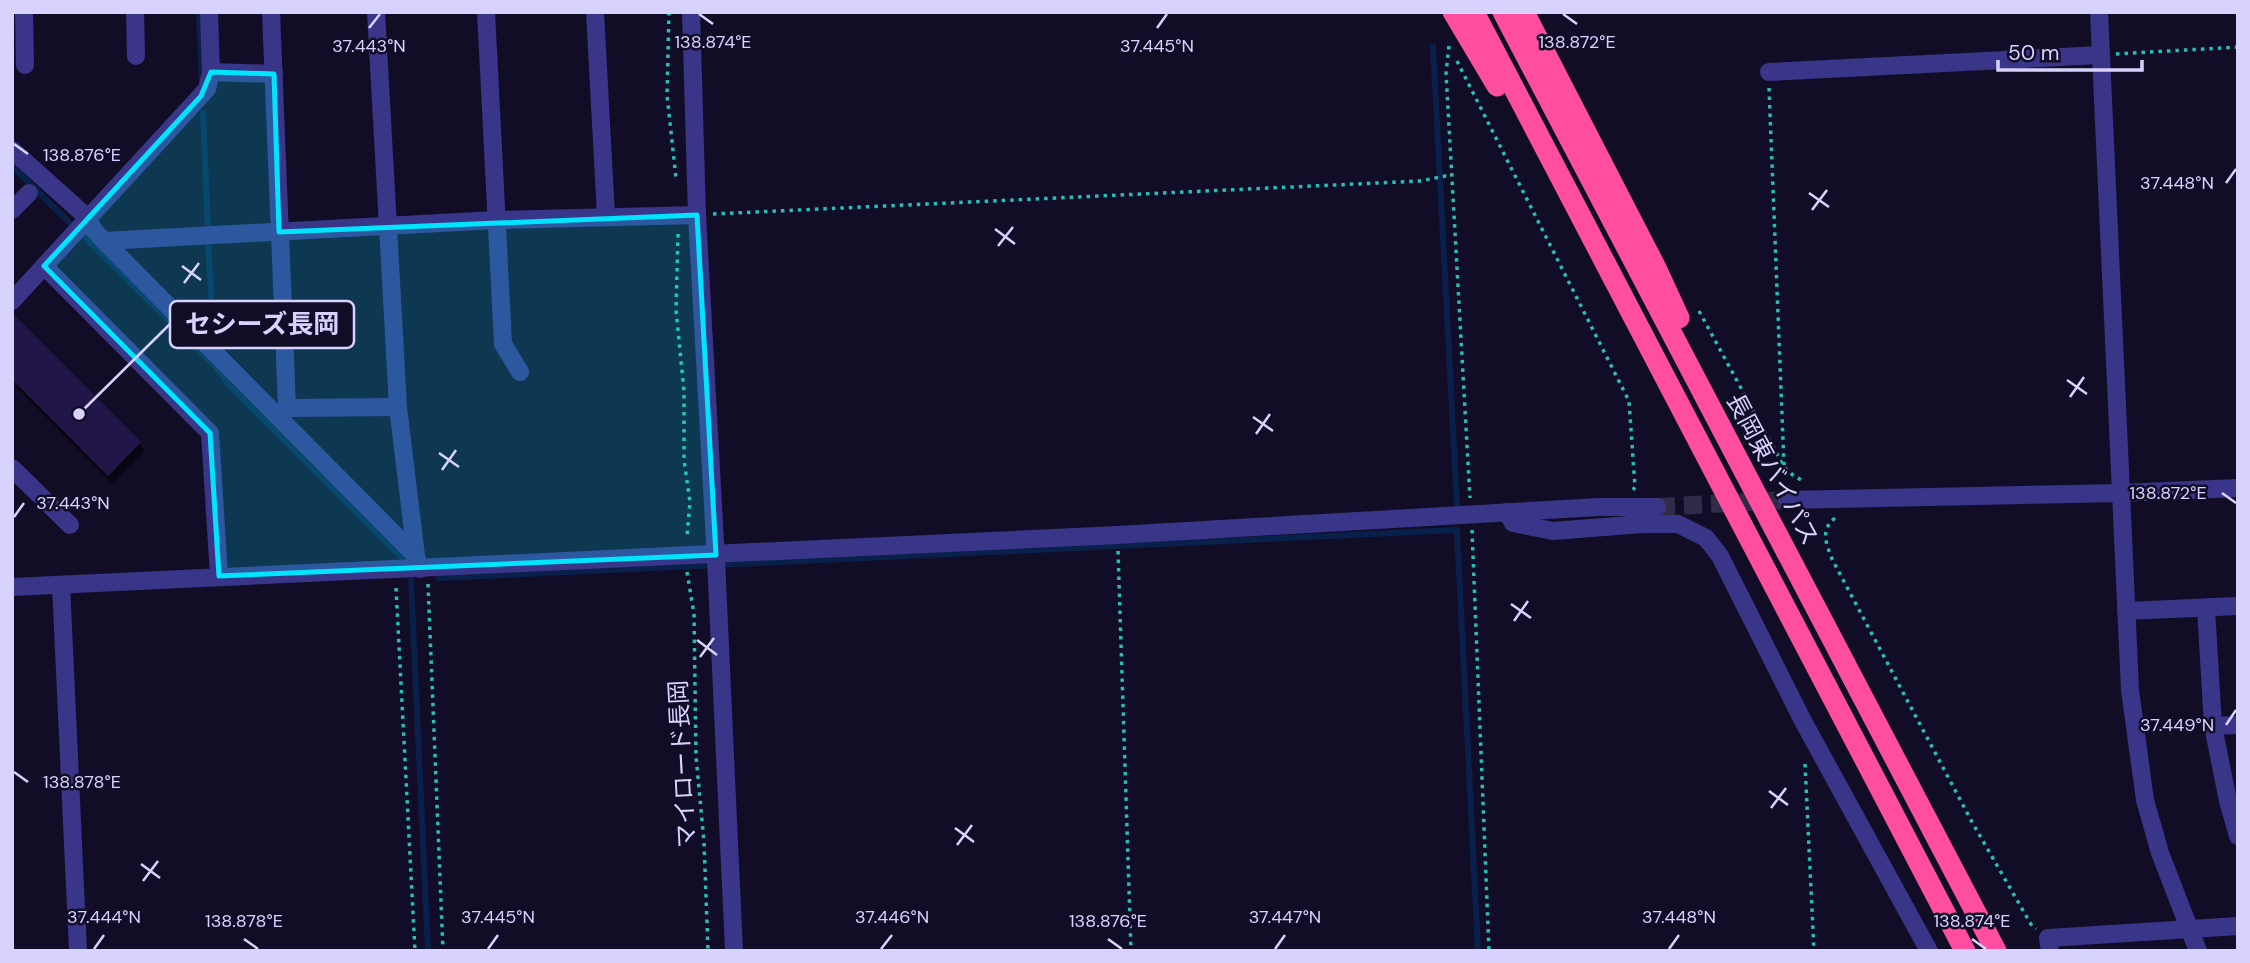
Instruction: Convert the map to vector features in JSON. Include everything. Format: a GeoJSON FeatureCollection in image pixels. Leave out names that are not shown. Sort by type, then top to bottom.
{"type":"FeatureCollection","features":[{"type":"Feature","properties":{"kind":"highway"},"geometry":{"type":"LineString","coordinates":[[1453,12],[1615,282]]}},
{"type":"Feature","properties":{"kind":"highway"},"geometry":{"type":"LineString","coordinates":[[1474,12],[1965,951]]}},
{"type":"Feature","properties":{"kind":"highway","name":"長岡東バイパス"},"geometry":{"type":"LineString","coordinates":[[1503,12],[1996,951]]}},
{"type":"Feature","properties":{"kind":"highway"},"geometry":{"type":"LineString","coordinates":[[1524,12],[1657,268],[1810,595]]}},
{"type":"Feature","properties":{"kind":"street"},"geometry":{"type":"LineString","coordinates":[[24,12],[25,65]]}},
{"type":"Feature","properties":{"kind":"street"},"geometry":{"type":"LineString","coordinates":[[135,12],[136,56]]}},
{"type":"Feature","properties":{"kind":"street"},"geometry":{"type":"LineString","coordinates":[[14,296],[201,96],[210,83],[209,12]]}},
{"type":"Feature","properties":{"kind":"street"},"geometry":{"type":"LineString","coordinates":[[271,12],[283,413]]}},
{"type":"Feature","properties":{"kind":"street"},"geometry":{"type":"LineString","coordinates":[[376,12],[398,407],[421,564]]}},
{"type":"Feature","properties":{"kind":"street"},"geometry":{"type":"LineString","coordinates":[[486,12],[503,344],[520,372]]}},
{"type":"Feature","properties":{"kind":"street"},"geometry":{"type":"LineString","coordinates":[[595,12],[606,216]]}},
{"type":"Feature","properties":{"kind":"street"},"geometry":{"type":"LineString","coordinates":[[691,12],[697,215],[734,951]]}},
{"type":"Feature","properties":{"kind":"street"},"geometry":{"type":"LineString","coordinates":[[2099,12],[2130,690],[2146,800],[2160,853],[2187,929],[2198,951]]}},
{"type":"Feature","properties":{"kind":"street"},"geometry":{"type":"LineString","coordinates":[[1769,72],[2100,54]]}},
{"type":"Feature","properties":{"kind":"street"},"geometry":{"type":"LineString","coordinates":[[211,72],[274,74]]}},
{"type":"Feature","properties":{"kind":"street"},"geometry":{"type":"LineString","coordinates":[[12,150],[88,218],[93,229],[104,241],[283,413],[421,564]]}},
{"type":"Feature","properties":{"kind":"street"},"geometry":{"type":"LineString","coordinates":[[12,210],[29,193]]}},
{"type":"Feature","properties":{"kind":"street"},"geometry":{"type":"LineString","coordinates":[[104,241],[496,220],[697,215]]}},
{"type":"Feature","properties":{"kind":"street"},"geometry":{"type":"LineString","coordinates":[[44,266],[210,433],[219,576]]}},
{"type":"Feature","properties":{"kind":"street"},"geometry":{"type":"LineString","coordinates":[[283,413],[398,407]]}},
{"type":"Feature","properties":{"kind":"street"},"geometry":{"type":"LineString","coordinates":[[12,468],[70,525]]}},
{"type":"Feature","properties":{"kind":"street"},"geometry":{"type":"LineString","coordinates":[[1787,500],[2238,488]]}},
{"type":"Feature","properties":{"kind":"street"},"geometry":{"type":"LineString","coordinates":[[12,587],[394,568],[421,564],[716,562],[1507,512],[1657,507]]}},
{"type":"Feature","properties":{"kind":"street"},"geometry":{"type":"LineString","coordinates":[[1507,512],[1513,523],[1553,531],[1678,524],[1706,538],[1720,556],[1803,721],[1929,951]]}},
{"type":"Feature","properties":{"kind":"street"},"geometry":{"type":"LineString","coordinates":[[61,585],[78,951]]}},
{"type":"Feature","properties":{"kind":"street"},"geometry":{"type":"LineString","coordinates":[[2126,611],[2238,606]]}},
{"type":"Feature","properties":{"kind":"street"},"geometry":{"type":"LineString","coordinates":[[2206,608],[2213,726],[2238,836]]}},
{"type":"Feature","properties":{"kind":"street"},"geometry":{"type":"LineString","coordinates":[[2213,726],[2238,725]]}},
{"type":"Feature","properties":{"kind":"street"},"geometry":{"type":"LineString","coordinates":[[2049,944],[2238,926]]}},
{"type":"Feature","properties":{"kind":"path"},"geometry":{"type":"LineString","coordinates":[[669,12],[667,96],[677,184]]}},
{"type":"Feature","properties":{"kind":"path"},"geometry":{"type":"LineString","coordinates":[[1489,951],[1471,516],[1446,74],[1449,46],[1629,401],[1635,487],[1628,495]]}},
{"type":"Feature","properties":{"kind":"path"},"geometry":{"type":"LineString","coordinates":[[2100,54],[2238,47]]}},
{"type":"Feature","properties":{"kind":"path"},"geometry":{"type":"LineString","coordinates":[[1769,72],[1784,467]]}},
{"type":"Feature","properties":{"kind":"path"},"geometry":{"type":"LineString","coordinates":[[697,215],[1451,177]]}},
{"type":"Feature","properties":{"kind":"path"},"geometry":{"type":"LineString","coordinates":[[678,233],[676,310],[684,391],[684,460],[690,502],[687,538]]}},
{"type":"Feature","properties":{"kind":"path"},"geometry":{"type":"LineString","coordinates":[[1699,310],[1784,467],[1795,477],[1809,482]]}},
{"type":"Feature","properties":{"kind":"path"},"geometry":{"type":"LineString","coordinates":[[1841,514],[1830,521],[1825,530],[1825,539],[1832,559],[2012,891],[2032,926],[2049,944]]}},
{"type":"Feature","properties":{"kind":"path"},"geometry":{"type":"LineString","coordinates":[[1118,551],[1131,951]]}},
{"type":"Feature","properties":{"kind":"path"},"geometry":{"type":"LineString","coordinates":[[421,564],[443,951]]}},
{"type":"Feature","properties":{"kind":"path"},"geometry":{"type":"LineString","coordinates":[[394,568],[415,951]]}},
{"type":"Feature","properties":{"kind":"path","name":"マイロード長岡"},"geometry":{"type":"LineString","coordinates":[[687,575],[694,614],[696,756],[708,951]]}},
{"type":"Feature","properties":{"kind":"path"},"geometry":{"type":"LineString","coordinates":[[1805,761],[1814,951]]}},
{"type":"Feature","properties":{"kind":"highlighted area"},"geometry":{"type":"Polygon","coordinates":[[[211,72],[274,74],[279,232],[697,215],[716,555],[219,576],[210,433],[44,266],[201,96],[211,72]]]}},
{"type":"Feature","properties":{"kind":"building"},"geometry":{"type":"Polygon","coordinates":[[[12,313],[141,442],[108,476],[12,379],[12,313]]]}},
{"type":"Feature","properties":{"kind":"waterway"},"geometry":{"type":"LineString","coordinates":[[199,12],[202,80]]}},
{"type":"Feature","properties":{"kind":"waterway"},"geometry":{"type":"LineString","coordinates":[[1433,46],[1457,506]]}},
{"type":"Feature","properties":{"kind":"waterway"},"geometry":{"type":"LineString","coordinates":[[203,113],[208,229]]}},
{"type":"Feature","properties":{"kind":"waterway"},"geometry":{"type":"LineString","coordinates":[[12,166],[215,366],[228,384],[401,557]]}},
{"type":"Feature","properties":{"kind":"waterway"},"geometry":{"type":"LineString","coordinates":[[208,243],[214,337]]}},
{"type":"Feature","properties":{"kind":"waterway"},"geometry":{"type":"LineString","coordinates":[[439,578],[1457,530],[1478,951]]}},
{"type":"Feature","properties":{"kind":"waterway"},"geometry":{"type":"LineString","coordinates":[[411,580],[428,951]]}},
{"type":"Feature","properties":{"kind":"tunnel"},"geometry":{"type":"LineString","coordinates":[[1657,507],[1787,500]]}},
{"type":"Feature","properties":{"kind":"place","name":"セシーズ長岡"},"geometry":{"type":"Point","coordinates":[79,414]}}]}
